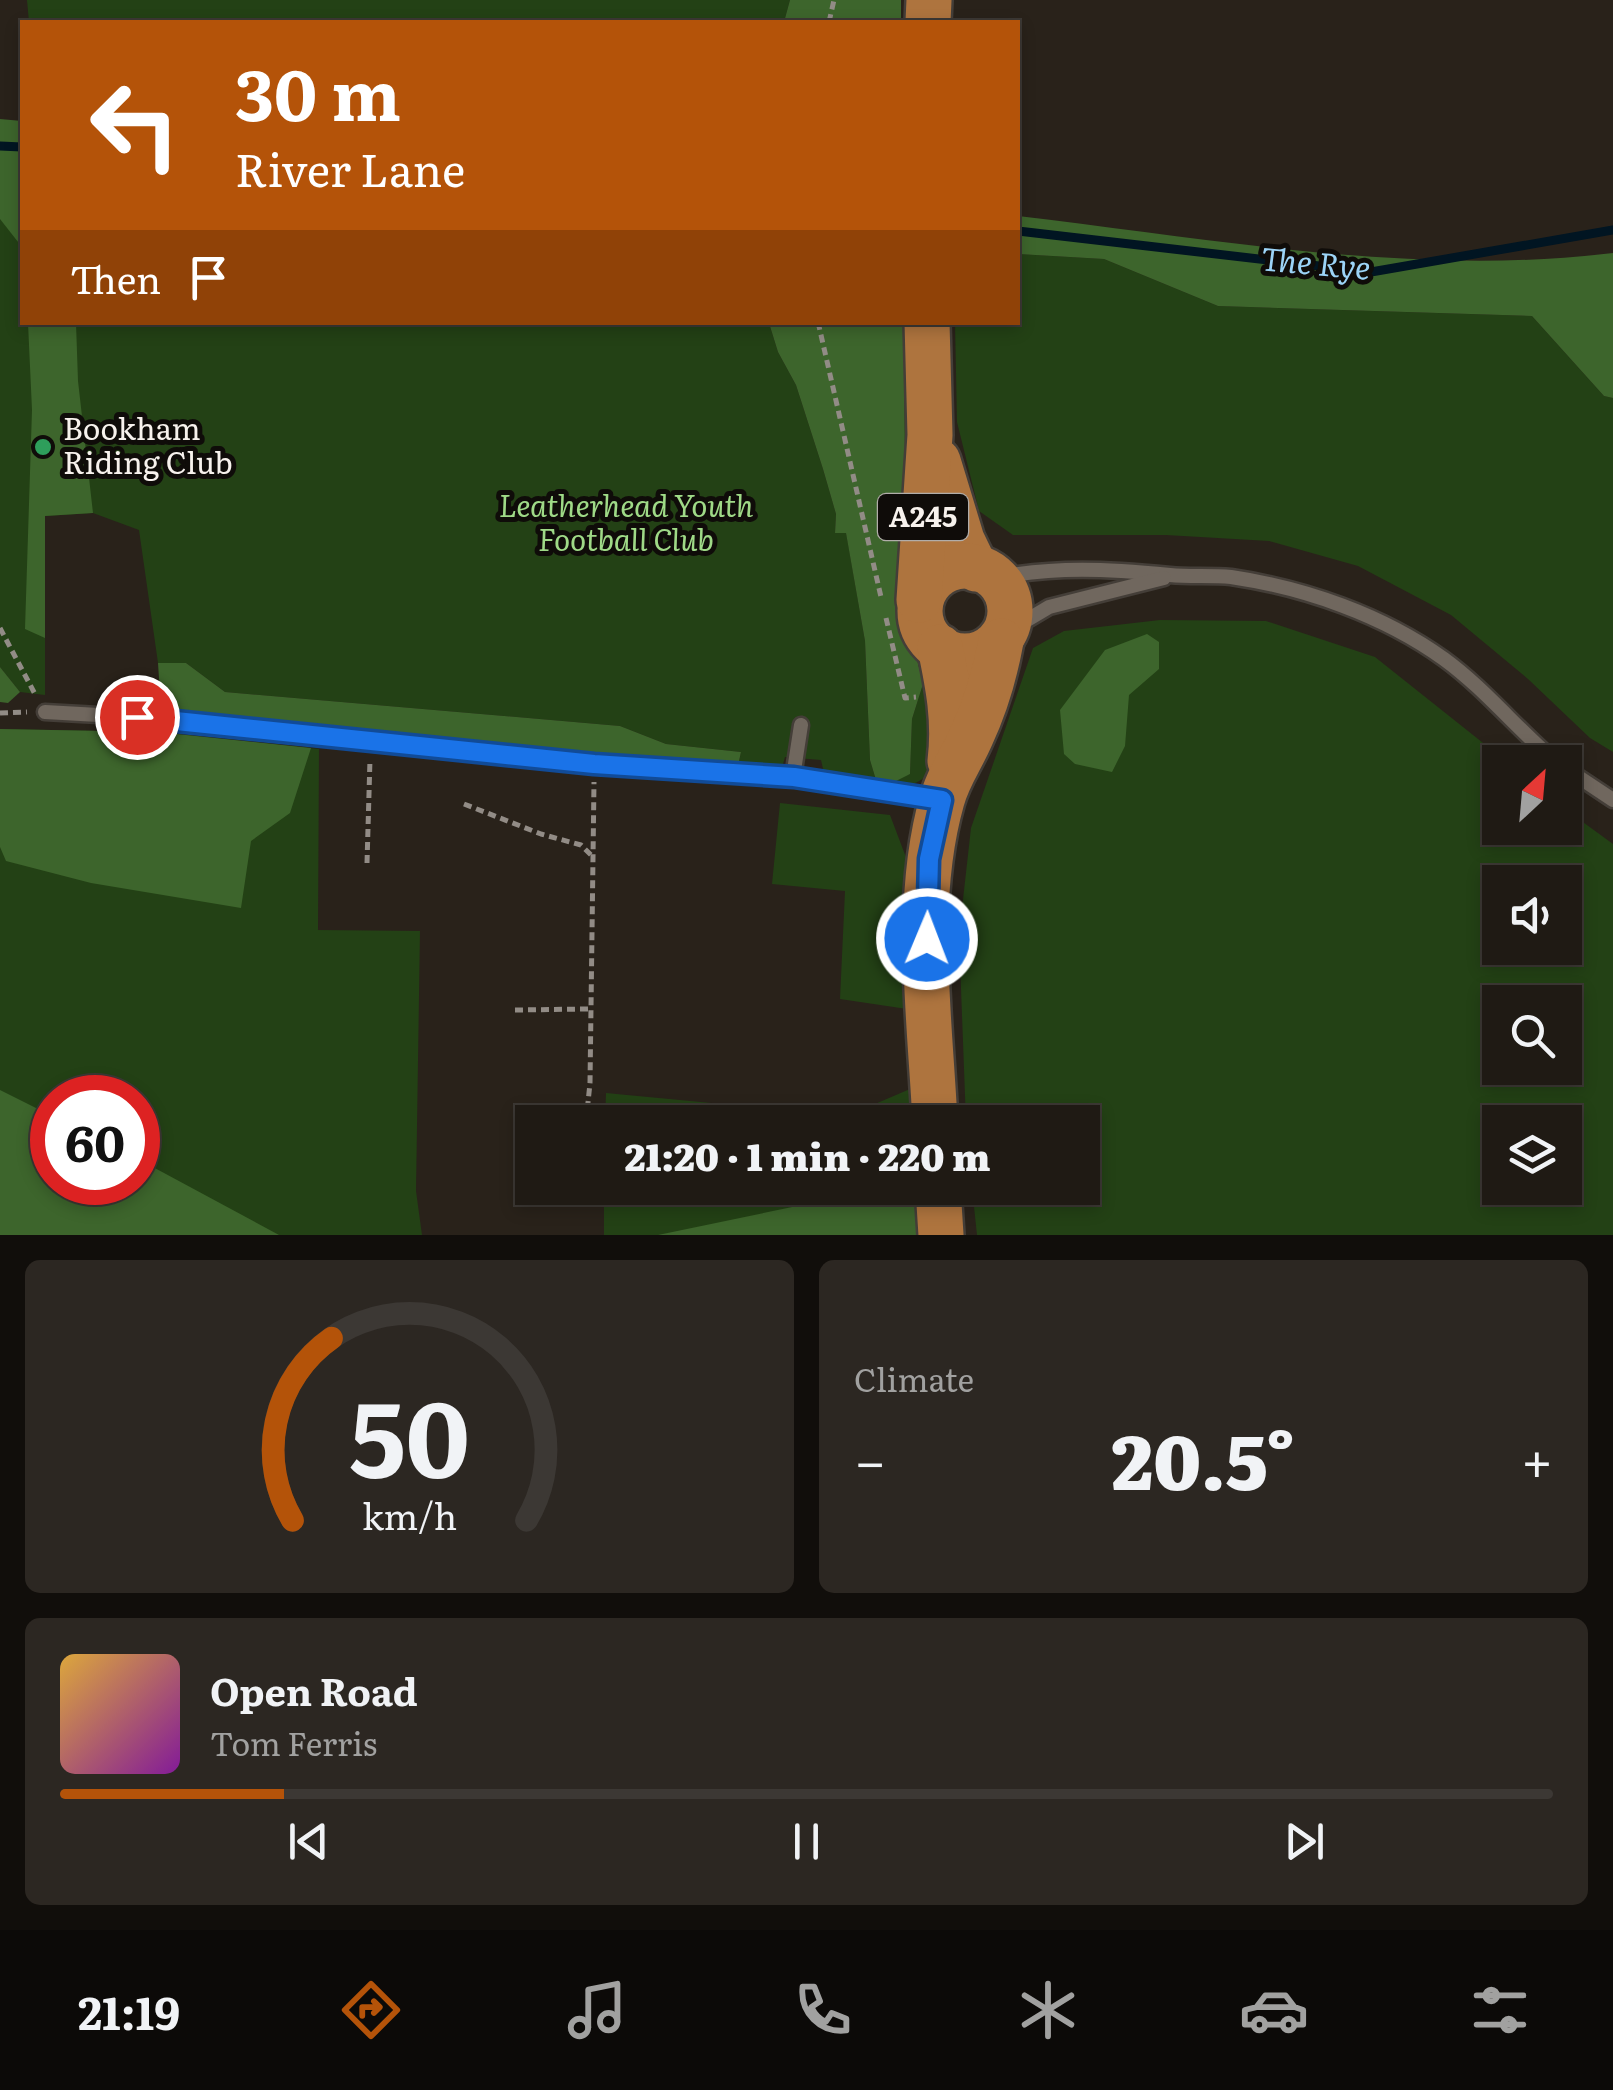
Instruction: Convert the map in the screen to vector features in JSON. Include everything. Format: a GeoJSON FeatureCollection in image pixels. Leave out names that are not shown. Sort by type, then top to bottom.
{"type":"FeatureCollection","features":[{"type":"Feature","properties":{"kind":"main road","name":"A245"},"geometry":{"type":"LineString","coordinates":[[919,600],[930,435],[928,325]]}},
{"type":"Feature","properties":{"kind":"main road","name":"A245"},"geometry":{"type":"LineString","coordinates":[[930,435],[962,540],[986,573]]}},
{"type":"Feature","properties":{"kind":"main road"},"geometry":{"type":"LineString","coordinates":[[945,791],[972,736],[995,674],[1012,617],[1011,602],[986,573],[948,570],[936,575],[919,600],[922,628],[940,646],[965,656],[990,650],[1004,637]]}},
{"type":"Feature","properties":{"kind":"main road"},"geometry":{"type":"LineString","coordinates":[[934,1105],[927,939],[929,859],[953,736],[940,646]]}},
{"type":"Feature","properties":{"kind":"main road"},"geometry":{"type":"LineString","coordinates":[[939,1205],[942,1235]]}},
{"type":"Feature","properties":{"kind":"lane"},"geometry":{"type":"LineString","coordinates":[[986,573],[1076,568],[1230,577],[1302,593],[1384,624],[1445,660],[1538,745]]}},
{"type":"Feature","properties":{"kind":"lane"},"geometry":{"type":"LineString","coordinates":[[1004,637],[1049,607],[1174,576]]}},
{"type":"Feature","properties":{"kind":"lane"},"geometry":{"type":"LineString","coordinates":[[45,712],[152,718],[594,764],[945,791]]}},
{"type":"Feature","properties":{"kind":"lane"},"geometry":{"type":"LineString","coordinates":[[794,777],[800,724]]}},
{"type":"Feature","properties":{"kind":"lane"},"geometry":{"type":"LineString","coordinates":[[1582,779],[1613,800]]}},
{"type":"Feature","properties":{"kind":"path"},"geometry":{"type":"LineString","coordinates":[[819,325],[904,698],[950,696]]}},
{"type":"Feature","properties":{"kind":"path"},"geometry":{"type":"LineString","coordinates":[[0,628],[45,712]]}},
{"type":"Feature","properties":{"kind":"path"},"geometry":{"type":"LineString","coordinates":[[367,864],[370,740]]}},
{"type":"Feature","properties":{"kind":"path"},"geometry":{"type":"LineString","coordinates":[[588,1105],[594,764]]}},
{"type":"Feature","properties":{"kind":"path"},"geometry":{"type":"LineString","coordinates":[[464,804],[580,844],[592,856]]}},
{"type":"Feature","properties":{"kind":"path"},"geometry":{"type":"LineString","coordinates":[[514,1010],[589,1009]]}},
{"type":"Feature","properties":{"kind":"green space"},"geometry":{"type":"Polygon","coordinates":[[[27,0],[790,0],[785,20],[29,20],[27,0]]]}},
{"type":"Feature","properties":{"kind":"green space"},"geometry":{"type":"Polygon","coordinates":[[[790,0],[901,0],[901,20],[785,20],[790,0]]]}},
{"type":"Feature","properties":{"kind":"green space"},"geometry":{"type":"Polygon","coordinates":[[[0,119],[20,121],[20,244],[0,219],[0,119]]]}},
{"type":"Feature","properties":{"kind":"green space","name":"Leatherhead Youth Football Club"},"geometry":{"type":"Polygon","coordinates":[[[0,200],[20,200],[20,325],[770,325],[778,352],[796,385],[823,469],[836,514],[835,533],[846,532],[865,641],[870,760],[876,780],[910,774],[912,719],[923,684],[912,639],[928,668],[940,747],[931,771],[919,781],[889,788],[824,773],[821,760],[785,757],[781,771],[738,766],[741,752],[666,744],[620,726],[225,692],[186,663],[158,663],[139,530],[93,513],[45,516],[45,695],[20,692],[0,667],[0,200]]]}},
{"type":"Feature","properties":{"kind":"green space"},"geometry":{"type":"Polygon","coordinates":[[[1020,216],[1390,258],[1464,261],[1613,253],[1613,398],[1604,396],[1532,316],[1218,306],[1104,259],[1020,254],[1020,216]]]}},
{"type":"Feature","properties":{"kind":"green space"},"geometry":{"type":"Polygon","coordinates":[[[1020,254],[1104,259],[1218,306],[1532,316],[1604,396],[1613,398],[1613,752],[1590,738],[1528,679],[1451,615],[1358,566],[1269,541],[1166,535],[1013,535],[979,511],[957,422],[955,325],[1020,325],[1020,254]]]}},
{"type":"Feature","properties":{"kind":"green space"},"geometry":{"type":"Polygon","coordinates":[[[28,325],[76,325],[78,381],[93,513],[45,516],[45,638],[25,629],[32,410],[28,325]]]}},
{"type":"Feature","properties":{"kind":"green space"},"geometry":{"type":"Polygon","coordinates":[[[770,325],[904,325],[906,614],[923,684],[912,719],[910,774],[894,782],[876,780],[870,760],[865,641],[846,533],[835,533],[836,514],[823,469],[796,385],[778,352],[770,325]]]}},
{"type":"Feature","properties":{"kind":"green space"},"geometry":{"type":"Polygon","coordinates":[[[1160,620],[1266,621],[1375,657],[1486,745],[1482,745],[1482,845],[1582,845],[1582,821],[1613,844],[1613,1235],[977,1235],[974,1205],[1100,1205],[1100,1105],[965,1105],[959,935],[971,828],[1033,648],[1064,631],[1160,620]]]}},
{"type":"Feature","properties":{"kind":"green space"},"geometry":{"type":"Polygon","coordinates":[[[1147,634],[1159,642],[1159,669],[1129,695],[1125,746],[1112,772],[1075,764],[1064,754],[1060,710],[1105,650],[1147,634]]]}},
{"type":"Feature","properties":{"kind":"green space"},"geometry":{"type":"Polygon","coordinates":[[[158,663],[186,663],[225,692],[620,726],[666,744],[741,752],[738,766],[161,709],[158,663]]]}},
{"type":"Feature","properties":{"kind":"green space"},"geometry":{"type":"Polygon","coordinates":[[[0,667],[20,692],[8,703],[0,702],[0,667]]]}},
{"type":"Feature","properties":{"kind":"green space"},"geometry":{"type":"Polygon","coordinates":[[[0,729],[157,732],[319,749],[318,930],[420,931],[416,1191],[422,1235],[0,1235],[0,729]]]}},
{"type":"Feature","properties":{"kind":"green space"},"geometry":{"type":"Polygon","coordinates":[[[0,729],[157,732],[311,748],[290,813],[251,841],[241,908],[91,883],[6,861],[0,847],[0,729]]]}},
{"type":"Feature","properties":{"kind":"green space"},"geometry":{"type":"Polygon","coordinates":[[[780,803],[890,815],[907,860],[907,1009],[840,999],[845,891],[772,884],[780,803]]]}},
{"type":"Feature","properties":{"kind":"green space"},"geometry":{"type":"Polygon","coordinates":[[[910,1089],[911,1105],[873,1105],[910,1089]]]}},
{"type":"Feature","properties":{"kind":"green space"},"geometry":{"type":"Polygon","coordinates":[[[0,1090],[30,1105],[30,1205],[160,1205],[160,1171],[279,1235],[0,1235],[0,1090]]]}},
{"type":"Feature","properties":{"kind":"green space"},"geometry":{"type":"Polygon","coordinates":[[[606,1093],[732,1105],[606,1105],[606,1093]]]}},
{"type":"Feature","properties":{"kind":"green space"},"geometry":{"type":"Polygon","coordinates":[[[604,1205],[919,1205],[922,1235],[604,1235],[604,1205]]]}},
{"type":"Feature","properties":{"kind":"green space"},"geometry":{"type":"Polygon","coordinates":[[[802,1205],[919,1205],[922,1235],[658,1235],[802,1205]]]}},
{"type":"Feature","properties":{"kind":"waterway","name":"The Rye"},"geometry":{"type":"LineString","coordinates":[[0,146],[20,147]]}},
{"type":"Feature","properties":{"kind":"waterway","name":"The Rye"},"geometry":{"type":"LineString","coordinates":[[1020,231],[1371,272],[1613,230]]}},
{"type":"Feature","properties":{"kind":"place","name":"Bookham Riding Club"},"geometry":{"type":"Point","coordinates":[43,447]}},
{"type":"Feature","properties":{"kind":"route"},"geometry":{"type":"LineString","coordinates":[[137,717],[594,764],[794,777],[942,800],[929,859],[927,939]]}}]}
